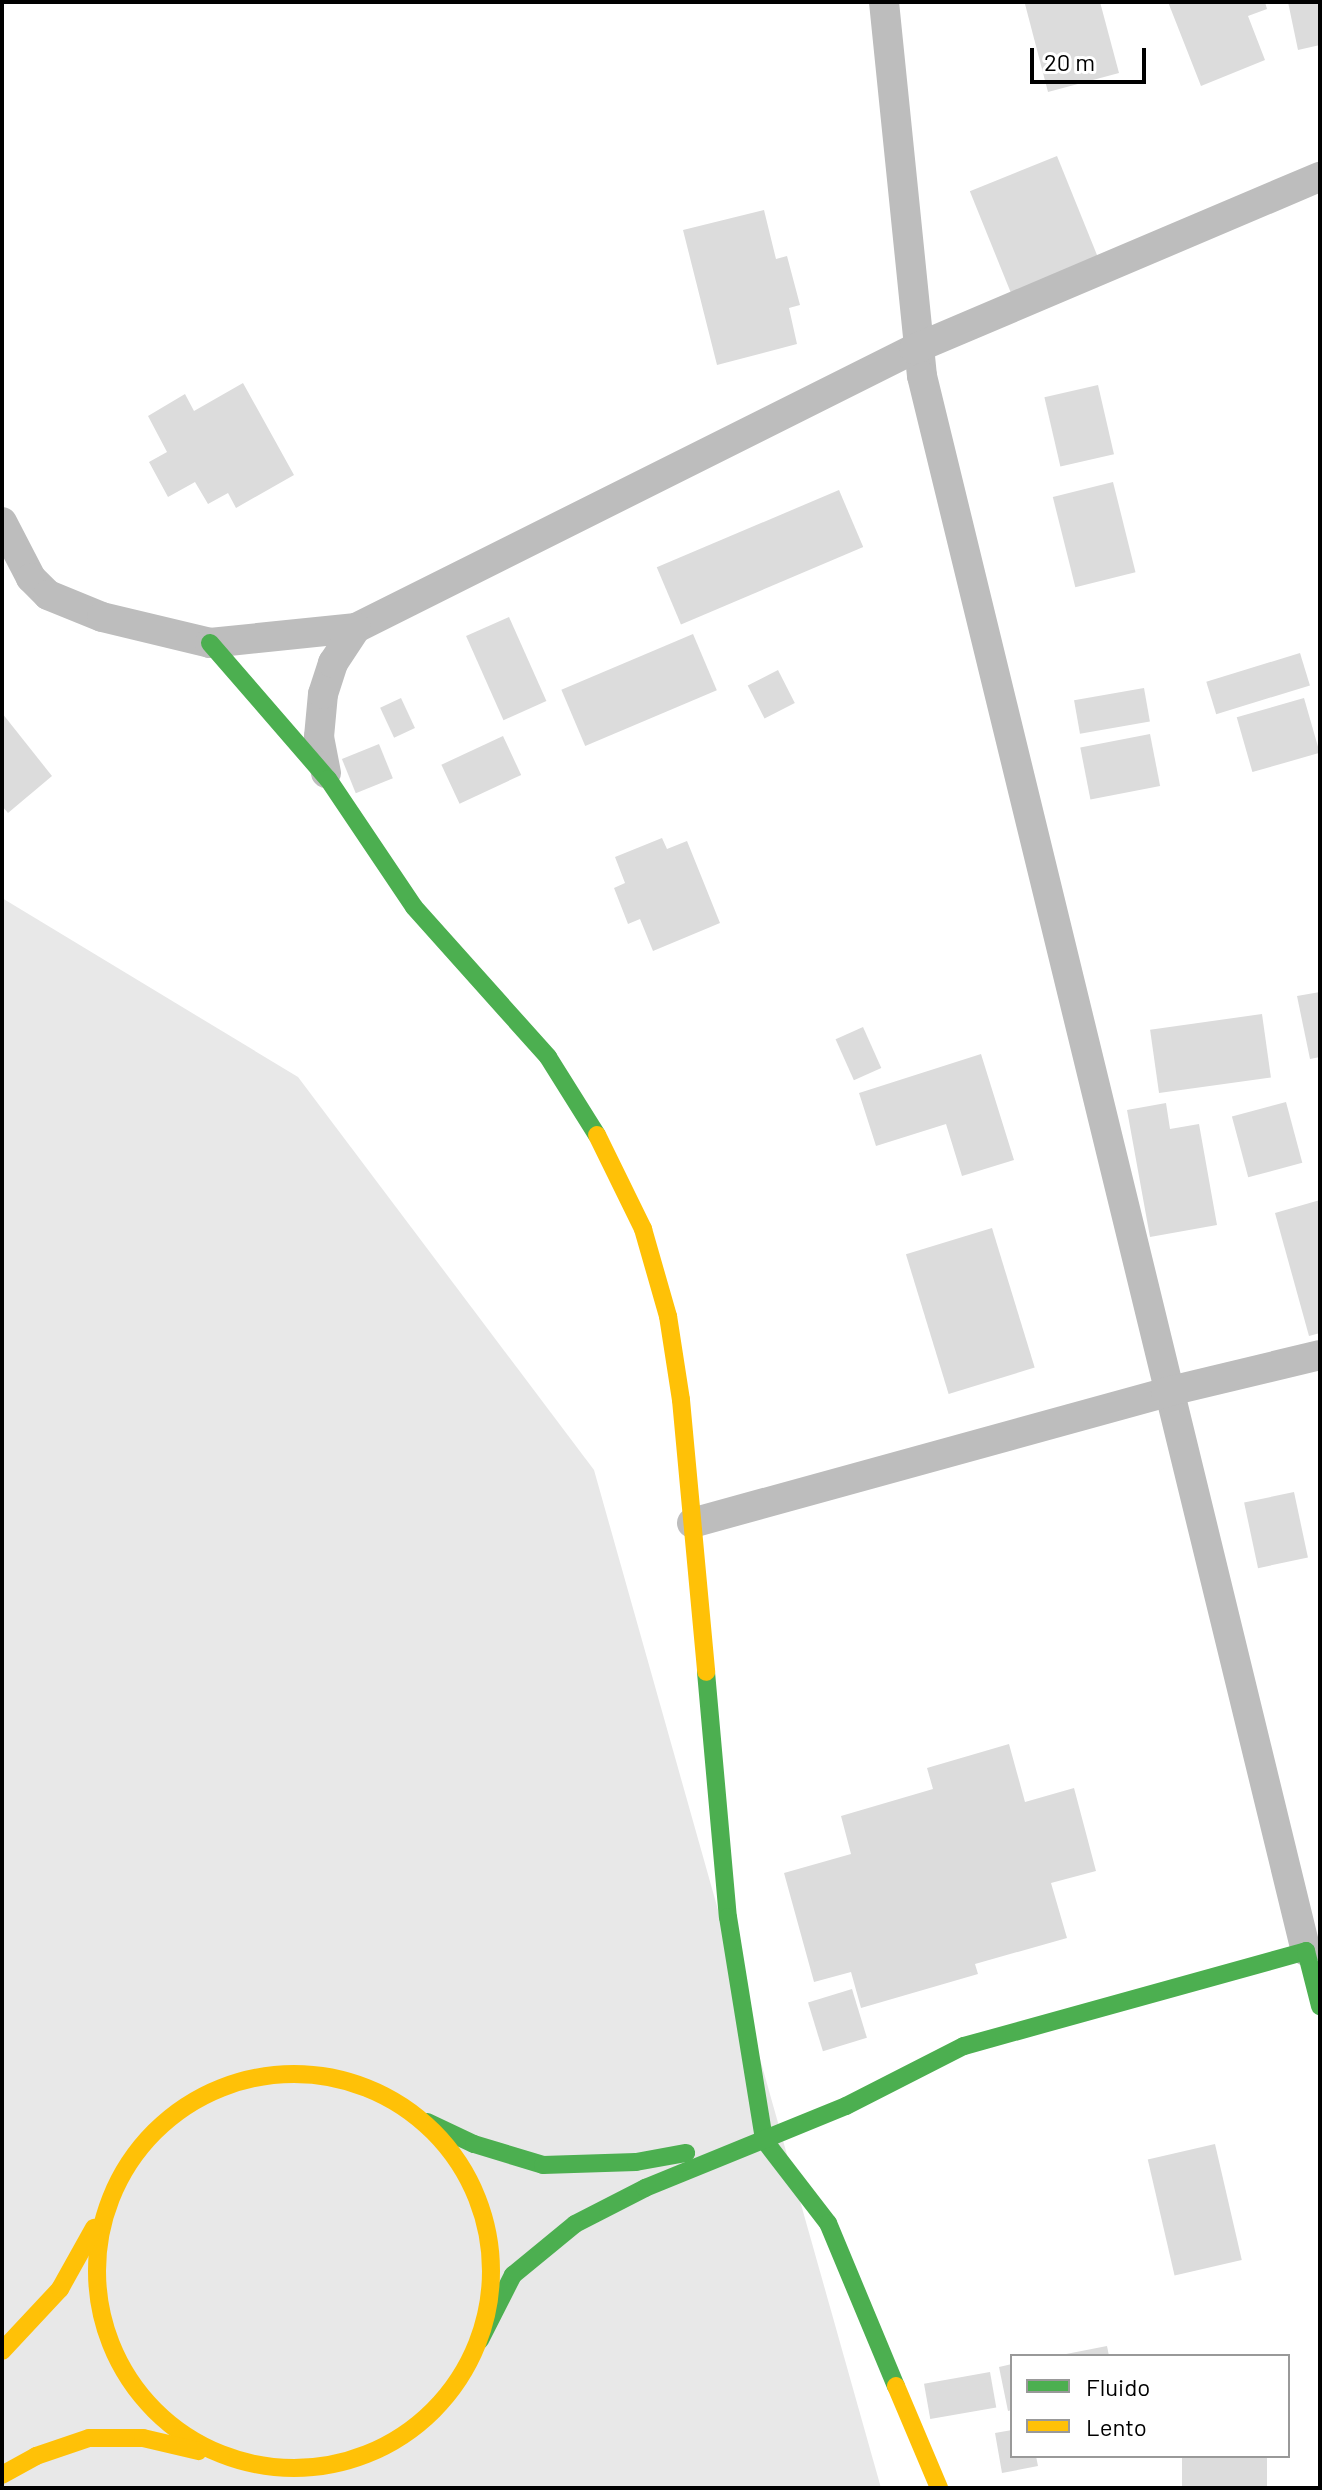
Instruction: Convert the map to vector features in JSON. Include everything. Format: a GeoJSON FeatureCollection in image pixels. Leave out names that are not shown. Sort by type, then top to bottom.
{"type":"FeatureCollection","features":[{"type":"Feature","properties":{"kind":"main road"},"geometry":{"type":"LineString","coordinates":[[210,643],[328,779],[414,907],[548,1057],[604,1145],[643,1229],[668,1316],[692,1523],[728,1917],[764,2140],[828,2223],[939,2488]]}},
{"type":"Feature","properties":{"kind":"main road"},"geometry":{"type":"LineString","coordinates":[[2,2475],[36,2456],[89,2438],[143,2438],[287,2470],[347,2462],[390,2442],[449,2394],[513,2275],[575,2224],[645,2188],[846,2106],[964,2046],[1306,1951],[1320,2006]]}},
{"type":"Feature","properties":{"kind":"main road"},"geometry":{"type":"LineString","coordinates":[[2,2351],[60,2289],[137,2150],[184,2105],[243,2078],[308,2072],[372,2087],[427,2122],[474,2144],[543,2165],[636,2162],[764,2140]]}},
{"type":"Feature","properties":{"kind":"main road"},"geometry":{"type":"LineString","coordinates":[[427,2122],[467,2173],[487,2224],[492,2279],[480,2340]]}},
{"type":"Feature","properties":{"kind":"main road"},"geometry":{"type":"LineString","coordinates":[[106,2208],[96,2273],[105,2332],[131,2385],[172,2428],[226,2458]]}},
{"type":"Feature","properties":{"kind":"street"},"geometry":{"type":"LineString","coordinates":[[884,2],[919,347],[1166,1392],[1306,1951]]}},
{"type":"Feature","properties":{"kind":"street"},"geometry":{"type":"LineString","coordinates":[[2,522],[31,578],[48,595],[102,617],[210,643],[356,628],[919,347],[1320,177]]}},
{"type":"Feature","properties":{"kind":"street"},"geometry":{"type":"LineString","coordinates":[[328,779],[319,737],[323,694],[333,663],[356,628]]}},
{"type":"Feature","properties":{"kind":"street"},"geometry":{"type":"LineString","coordinates":[[692,1523],[1166,1392],[1320,1355]]}},
{"type":"Feature","properties":{"kind":"shaded area"},"geometry":{"type":"Polygon","coordinates":[[[2,898],[298,1077],[594,1470],[881,2488],[2,2488],[2,898]]]}},
{"type":"Feature","properties":{"kind":"building"},"geometry":{"type":"Polygon","coordinates":[[[1100,2],[1119,73],[1048,92],[1025,4],[1100,2]]]}},
{"type":"Feature","properties":{"kind":"building"},"geometry":{"type":"Polygon","coordinates":[[[1168,2],[1265,2],[1267,9],[1248,16],[1265,60],[1201,86],[1168,2]]]}},
{"type":"Feature","properties":{"kind":"building"},"geometry":{"type":"Polygon","coordinates":[[[1288,2],[1320,2],[1320,45],[1298,50],[1288,2]]]}},
{"type":"Feature","properties":{"kind":"building"},"geometry":{"type":"Polygon","coordinates":[[[1057,156],[1098,257],[1011,292],[970,191],[1057,156]]]}},
{"type":"Feature","properties":{"kind":"building"},"geometry":{"type":"Polygon","coordinates":[[[764,210],[776,259],[787,256],[800,305],[789,308],[797,344],[717,365],[683,230],[764,210]]]}},
{"type":"Feature","properties":{"kind":"building"},"geometry":{"type":"Polygon","coordinates":[[[243,383],[294,475],[236,508],[228,493],[208,504],[195,482],[168,497],[149,462],[167,452],[148,416],[185,394],[194,411],[243,383]]]}},
{"type":"Feature","properties":{"kind":"building"},"geometry":{"type":"Polygon","coordinates":[[[1098,385],[1114,454],[1060,467],[1044,397],[1098,385]]]}},
{"type":"Feature","properties":{"kind":"building"},"geometry":{"type":"Polygon","coordinates":[[[1113,482],[1135,572],[1075,587],[1053,497],[1113,482]]]}},
{"type":"Feature","properties":{"kind":"building"},"geometry":{"type":"Polygon","coordinates":[[[839,490],[863,547],[681,624],[657,567],[839,490]]]}},
{"type":"Feature","properties":{"kind":"building"},"geometry":{"type":"Polygon","coordinates":[[[509,617],[546,701],[503,720],[466,636],[509,617]]]}},
{"type":"Feature","properties":{"kind":"building"},"geometry":{"type":"Polygon","coordinates":[[[693,634],[717,690],[585,746],[561,690],[693,634]]]}},
{"type":"Feature","properties":{"kind":"building"},"geometry":{"type":"Polygon","coordinates":[[[1300,653],[1310,686],[1216,714],[1206,682],[1300,653]]]}},
{"type":"Feature","properties":{"kind":"building"},"geometry":{"type":"Polygon","coordinates":[[[778,670],[795,703],[765,718],[748,685],[778,670]]]}},
{"type":"Feature","properties":{"kind":"building"},"geometry":{"type":"Polygon","coordinates":[[[1144,688],[1150,721],[1080,734],[1074,700],[1144,688]]]}},
{"type":"Feature","properties":{"kind":"building"},"geometry":{"type":"Polygon","coordinates":[[[401,698],[415,728],[394,738],[380,708],[401,698]]]}},
{"type":"Feature","properties":{"kind":"building"},"geometry":{"type":"Polygon","coordinates":[[[1304,698],[1320,753],[1252,772],[1237,717],[1304,698]]]}},
{"type":"Feature","properties":{"kind":"building"},"geometry":{"type":"Polygon","coordinates":[[[2,713],[52,776],[8,813],[2,806],[2,713]]]}},
{"type":"Feature","properties":{"kind":"building"},"geometry":{"type":"Polygon","coordinates":[[[1150,734],[1160,786],[1090,800],[1080,748],[1150,734]]]}},
{"type":"Feature","properties":{"kind":"building"},"geometry":{"type":"Polygon","coordinates":[[[503,736],[521,775],[460,804],[441,765],[503,736]]]}},
{"type":"Feature","properties":{"kind":"building"},"geometry":{"type":"Polygon","coordinates":[[[379,744],[393,778],[356,793],[342,759],[379,744]]]}},
{"type":"Feature","properties":{"kind":"building"},"geometry":{"type":"Polygon","coordinates":[[[662,838],[667,849],[687,841],[720,923],[653,951],[640,919],[628,924],[614,888],[625,883],[615,857],[662,838]]]}},
{"type":"Feature","properties":{"kind":"building"},"geometry":{"type":"Polygon","coordinates":[[[1320,992],[1320,1057],[1310,1059],[1297,996],[1320,992]]]}},
{"type":"Feature","properties":{"kind":"building"},"geometry":{"type":"Polygon","coordinates":[[[1262,1014],[1271,1077],[1159,1093],[1150,1030],[1262,1014]]]}},
{"type":"Feature","properties":{"kind":"building"},"geometry":{"type":"Polygon","coordinates":[[[863,1027],[881,1068],[854,1080],[836,1039],[863,1027]]]}},
{"type":"Feature","properties":{"kind":"building"},"geometry":{"type":"Polygon","coordinates":[[[981,1054],[1014,1160],[962,1176],[946,1124],[876,1146],[859,1093],[981,1054]]]}},
{"type":"Feature","properties":{"kind":"building"},"geometry":{"type":"Polygon","coordinates":[[[1286,1102],[1302,1163],[1248,1177],[1232,1116],[1286,1102]]]}},
{"type":"Feature","properties":{"kind":"building"},"geometry":{"type":"Polygon","coordinates":[[[1166,1103],[1170,1129],[1199,1124],[1217,1225],[1150,1237],[1127,1110],[1166,1103]]]}},
{"type":"Feature","properties":{"kind":"building"},"geometry":{"type":"Polygon","coordinates":[[[1320,1200],[1320,1333],[1309,1336],[1275,1213],[1320,1200]]]}},
{"type":"Feature","properties":{"kind":"building"},"geometry":{"type":"Polygon","coordinates":[[[992,1228],[1035,1368],[949,1394],[906,1254],[992,1228]]]}},
{"type":"Feature","properties":{"kind":"building"},"geometry":{"type":"Polygon","coordinates":[[[1294,1492],[1308,1558],[1258,1568],[1244,1503],[1294,1492]]]}},
{"type":"Feature","properties":{"kind":"building"},"geometry":{"type":"Polygon","coordinates":[[[1009,1744],[1025,1802],[1074,1788],[1096,1871],[1051,1883],[1067,1938],[975,1964],[978,1974],[861,2008],[851,1972],[814,1982],[784,1873],[851,1854],[841,1816],[933,1789],[927,1768],[1009,1744]]]}},
{"type":"Feature","properties":{"kind":"building"},"geometry":{"type":"Polygon","coordinates":[[[852,1989],[867,2038],[823,2051],[808,2002],[852,1989]]]}},
{"type":"Feature","properties":{"kind":"building"},"geometry":{"type":"Polygon","coordinates":[[[1215,2144],[1242,2260],[1175,2275],[1148,2160],[1215,2144]]]}},
{"type":"Feature","properties":{"kind":"building"},"geometry":{"type":"Polygon","coordinates":[[[1107,2346],[1109,2354],[1066,2354],[1107,2346]]]}},
{"type":"Feature","properties":{"kind":"building"},"geometry":{"type":"Polygon","coordinates":[[[1010,2364],[1008,2411],[999,2367],[1010,2364]]]}},
{"type":"Feature","properties":{"kind":"building"},"geometry":{"type":"Polygon","coordinates":[[[990,2372],[996,2407],[930,2419],[924,2384],[990,2372]]]}},
{"type":"Feature","properties":{"kind":"building"},"geometry":{"type":"Polygon","coordinates":[[[1010,2430],[1010,2458],[1036,2458],[1038,2466],[1002,2473],[995,2433],[1010,2430]]]}},
{"type":"Feature","properties":{"kind":"building"},"geometry":{"type":"Polygon","coordinates":[[[1182,2458],[1267,2458],[1267,2488],[1182,2488],[1182,2458]]]}},
{"type":"Feature","properties":{"kind":"traffic: fast"},"geometry":{"type":"LineString","coordinates":[[210,643],[328,779],[414,907],[548,1057],[597,1135]]}},
{"type":"Feature","properties":{"kind":"traffic: fast"},"geometry":{"type":"LineString","coordinates":[[706,1672],[728,1917],[764,2140],[828,2223],[896,2386]]}},
{"type":"Feature","properties":{"kind":"traffic: fast"},"geometry":{"type":"LineString","coordinates":[[480,2340],[513,2275],[575,2224],[645,2188],[846,2106],[964,2046],[1306,1951],[1320,2006]]}},
{"type":"Feature","properties":{"kind":"traffic: fast"},"geometry":{"type":"LineString","coordinates":[[427,2122],[474,2144],[543,2165],[636,2162],[686,2153]]}},
{"type":"Feature","properties":{"kind":"traffic: slow"},"geometry":{"type":"LineString","coordinates":[[597,1135],[643,1229],[668,1316],[681,1400],[706,1672]]}},
{"type":"Feature","properties":{"kind":"traffic: slow"},"geometry":{"type":"LineString","coordinates":[[294,2074],[332,2078],[369,2089],[404,2107],[433,2132],[458,2161],[476,2196],[487,2233],[491,2271],[487,2309],[476,2346],[458,2381],[433,2410],[404,2435],[369,2453],[332,2464],[294,2468],[256,2464],[219,2453],[184,2435],[155,2410],[130,2381],[112,2346],[101,2309],[97,2271],[101,2233],[112,2196],[130,2161],[155,2132],[184,2107],[219,2089],[256,2078],[294,2074]]}},
{"type":"Feature","properties":{"kind":"traffic: slow"},"geometry":{"type":"LineString","coordinates":[[2,2351],[60,2289],[94,2228]]}},
{"type":"Feature","properties":{"kind":"traffic: slow"},"geometry":{"type":"LineString","coordinates":[[896,2386],[939,2488]]}},
{"type":"Feature","properties":{"kind":"traffic: slow"},"geometry":{"type":"LineString","coordinates":[[2,2475],[36,2456],[89,2438],[143,2438],[198,2451]]}}]}
